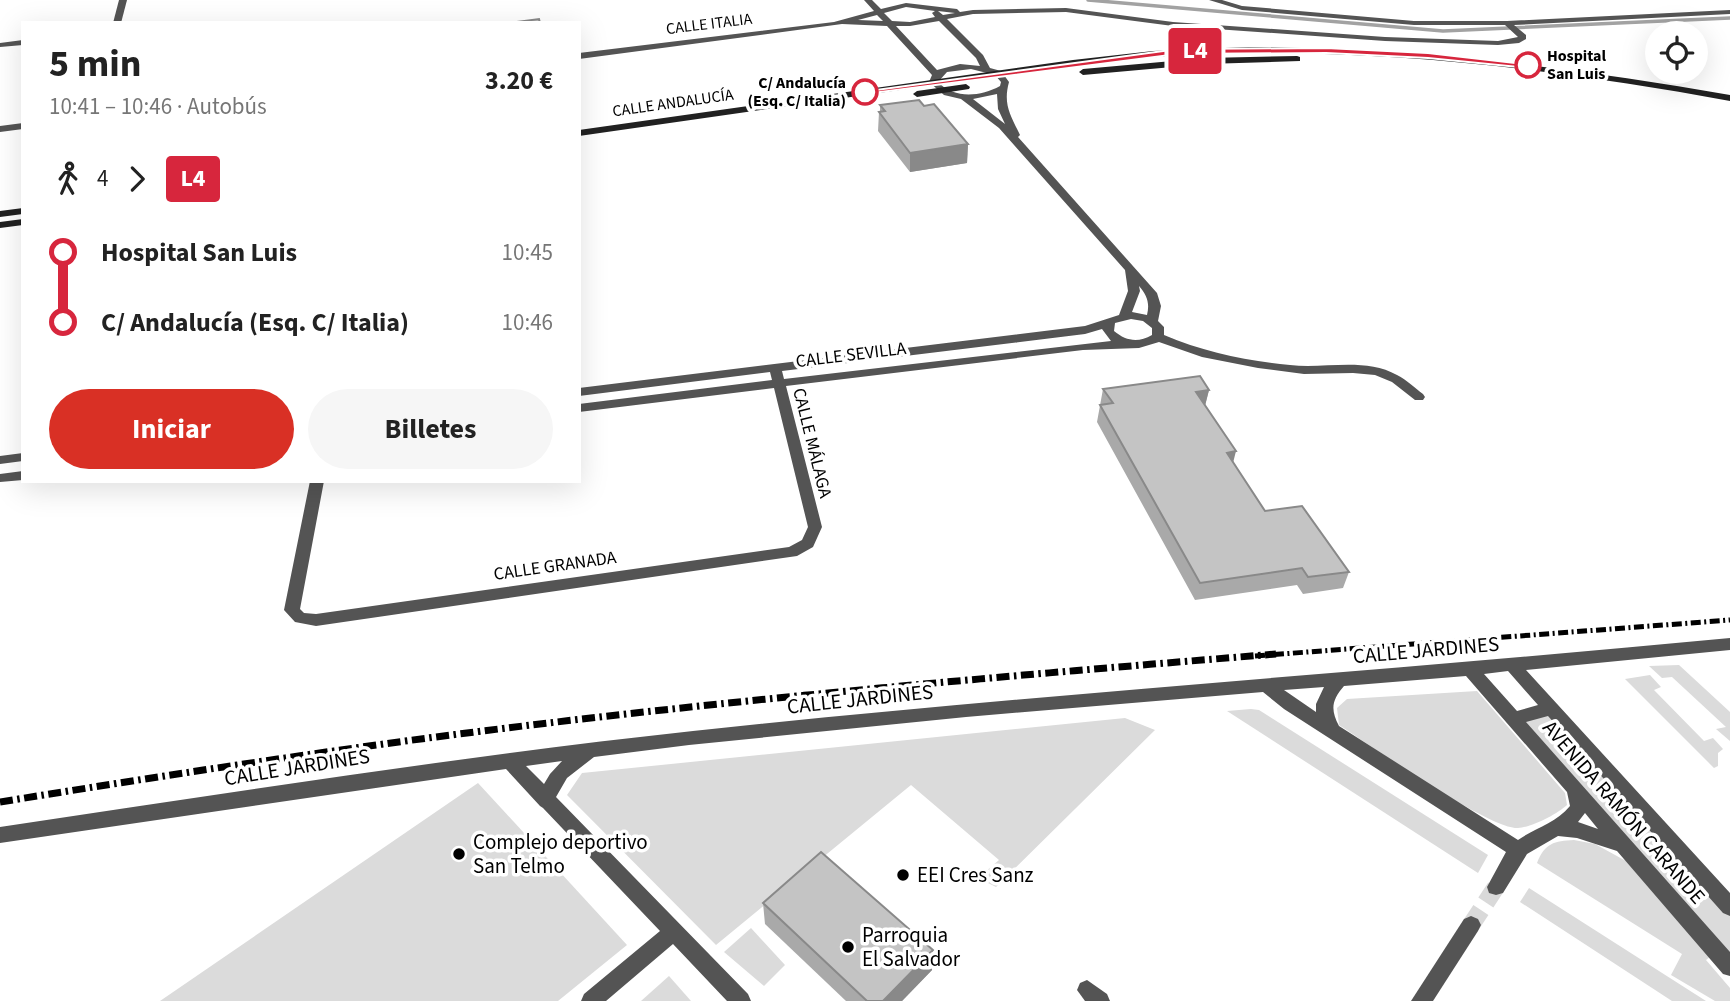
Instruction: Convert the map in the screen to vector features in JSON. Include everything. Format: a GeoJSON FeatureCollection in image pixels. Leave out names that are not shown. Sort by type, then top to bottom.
{"type":"FeatureCollection","features":[{"type":"Feature","properties":{"kind":"main road","name":"CALLE ANDALUCÍA"},"geometry":{"type":"LineString","coordinates":[[581,133],[935,78],[1178,52],[1326,50],[1428,55],[1567,70],[1730,98]]}},
{"type":"Feature","properties":{"kind":"main road","name":"CALLE ANDALUCÍA"},"geometry":{"type":"LineString","coordinates":[[581,141],[1003,85],[1057,74],[1206,61],[1336,60],[1520,73],[1730,105]]}},
{"type":"Feature","properties":{"kind":"main road"},"geometry":{"type":"LineString","coordinates":[[0,214],[21,211]]}},
{"type":"Feature","properties":{"kind":"main road"},"geometry":{"type":"LineString","coordinates":[[0,225],[21,222]]}},
{"type":"Feature","properties":{"kind":"street"},"geometry":{"type":"LineString","coordinates":[[118,21],[123,0]]}},
{"type":"Feature","properties":{"kind":"street"},"geometry":{"type":"LineString","coordinates":[[868,0],[935,78],[942,91],[962,96],[987,95],[1003,85]]}},
{"type":"Feature","properties":{"kind":"street"},"geometry":{"type":"LineString","coordinates":[[1213,0],[1242,8],[1414,23],[1512,27],[1730,12]]}},
{"type":"Feature","properties":{"kind":"street"},"geometry":{"type":"LineString","coordinates":[[925,3],[980,57],[986,69]]}},
{"type":"Feature","properties":{"kind":"street","name":"CALLE ITALIA"},"geometry":{"type":"LineString","coordinates":[[581,56],[843,22],[906,5],[925,3],[973,12]]}},
{"type":"Feature","properties":{"kind":"street"},"geometry":{"type":"LineString","coordinates":[[973,12],[1084,11],[1186,25],[1385,39],[1498,43],[1519,41],[1523,37],[1512,27]]}},
{"type":"Feature","properties":{"kind":"street","name":"CALLE ITALIA"},"geometry":{"type":"LineString","coordinates":[[843,22],[911,24],[973,12]]}},
{"type":"Feature","properties":{"kind":"street"},"geometry":{"type":"LineString","coordinates":[[0,45],[21,42]]}},
{"type":"Feature","properties":{"kind":"street"},"geometry":{"type":"LineString","coordinates":[[935,78],[955,67],[986,69],[998,73],[1003,85],[1003,109],[1018,143]]}},
{"type":"Feature","properties":{"kind":"street"},"geometry":{"type":"LineString","coordinates":[[962,96],[1002,126],[1130,268],[1151,293],[1154,306],[1152,321]]}},
{"type":"Feature","properties":{"kind":"street"},"geometry":{"type":"LineString","coordinates":[[0,129],[21,126]]}},
{"type":"Feature","properties":{"kind":"street"},"geometry":{"type":"LineString","coordinates":[[1130,268],[1134,291],[1125,315],[1141,316],[1152,321],[1158,327],[1157,337],[1212,356],[1293,370],[1339,369],[1388,375],[1419,397]]}},
{"type":"Feature","properties":{"kind":"street","name":"CALLE SEVILLA"},"geometry":{"type":"LineString","coordinates":[[581,392],[1085,330],[1108,324],[1113,318],[1125,315]]}},
{"type":"Feature","properties":{"kind":"street"},"geometry":{"type":"LineString","coordinates":[[1108,324],[1109,333],[1128,343]]}},
{"type":"Feature","properties":{"kind":"street","name":"CALLE SEVILLA"},"geometry":{"type":"LineString","coordinates":[[581,408],[1146,343],[1157,337]]}},
{"type":"Feature","properties":{"kind":"street","name":"CALLE MÁLAGA"},"geometry":{"type":"LineString","coordinates":[[775,368],[815,527]]}},
{"type":"Feature","properties":{"kind":"street"},"geometry":{"type":"LineString","coordinates":[[0,460],[21,457]]}},
{"type":"Feature","properties":{"kind":"street"},"geometry":{"type":"LineString","coordinates":[[0,478],[21,475]]}},
{"type":"Feature","properties":{"kind":"street","name":"CALLE GRANADA"},"geometry":{"type":"LineString","coordinates":[[317,483],[292,610],[300,618],[316,620],[792,552],[808,543],[815,527]]}},
{"type":"Feature","properties":{"kind":"street","name":"CALLE JARDINES"},"geometry":{"type":"LineString","coordinates":[[0,835],[349,782],[598,749],[966,710],[1470,669],[1730,644]]}},
{"type":"Feature","properties":{"kind":"street","name":"AVENIDA RAMÓN CARANDE"},"geometry":{"type":"LineString","coordinates":[[1512,665],[1730,907]]}},
{"type":"Feature","properties":{"kind":"street","name":"AVENIDA RAMÓN CARANDE"},"geometry":{"type":"LineString","coordinates":[[1470,669],[1730,967]]}},
{"type":"Feature","properties":{"kind":"street"},"geometry":{"type":"LineString","coordinates":[[1333,731],[1323,707],[1326,695],[1339,680]]}},
{"type":"Feature","properties":{"kind":"street"},"geometry":{"type":"LineString","coordinates":[[1267,686],[1518,850]]}},
{"type":"Feature","properties":{"kind":"street","name":"AVENIDA RAMÓN CARANDE"},"geometry":{"type":"LineString","coordinates":[[1513,719],[1550,709]]}},
{"type":"Feature","properties":{"kind":"street"},"geometry":{"type":"LineString","coordinates":[[546,801],[557,775],[571,763],[598,749]]}},
{"type":"Feature","properties":{"kind":"street"},"geometry":{"type":"LineString","coordinates":[[510,761],[741,1001]]}},
{"type":"Feature","properties":{"kind":"street"},"geometry":{"type":"LineString","coordinates":[[1496,887],[1518,850],[1545,831],[1573,820],[1579,807],[1574,790]]}},
{"type":"Feature","properties":{"kind":"street"},"geometry":{"type":"LineString","coordinates":[[1555,828],[1577,830],[1622,845]]}},
{"type":"Feature","properties":{"kind":"street"},"geometry":{"type":"LineString","coordinates":[[1421,1001],[1471,925]]}},
{"type":"Feature","properties":{"kind":"street"},"geometry":{"type":"LineString","coordinates":[[591,1001],[673,932]]}},
{"type":"Feature","properties":{"kind":"shaded area"},"geometry":{"type":"Polygon","coordinates":[[[1679,665],[1730,712],[1730,741],[1716,729],[1726,727],[1672,677],[1662,678],[1649,666],[1679,665]]]}},
{"type":"Feature","properties":{"kind":"shaded area"},"geometry":{"type":"Polygon","coordinates":[[[1650,675],[1661,687],[1654,690],[1704,741],[1713,738],[1723,749],[1718,753],[1718,766],[1714,768],[1625,679],[1650,675]]]}},
{"type":"Feature","properties":{"kind":"shaded area"},"geometry":{"type":"Polygon","coordinates":[[[1477,691],[1565,793],[1567,805],[1563,809],[1524,827],[1504,825],[1457,802],[1339,725],[1337,708],[1347,699],[1477,691]]]}},
{"type":"Feature","properties":{"kind":"shaded area"},"geometry":{"type":"Polygon","coordinates":[[[1550,709],[1730,907],[1730,967],[1513,719],[1550,709]]]}},
{"type":"Feature","properties":{"kind":"shaded area"},"geometry":{"type":"Polygon","coordinates":[[[1259,710],[1488,855],[1478,873],[1227,711],[1259,710]]]}},
{"type":"Feature","properties":{"kind":"shaded area"},"geometry":{"type":"Polygon","coordinates":[[[1125,718],[1155,730],[996,887],[978,878],[999,860],[911,785],[716,945],[567,795],[582,773],[1125,718]]]}},
{"type":"Feature","properties":{"kind":"shaded area","name":"Complejo deportivo San Telmo"},"geometry":{"type":"Polygon","coordinates":[[[478,783],[627,945],[558,1001],[160,1001],[478,783]]]}},
{"type":"Feature","properties":{"kind":"shaded area"},"geometry":{"type":"Polygon","coordinates":[[[1574,840],[1595,844],[1626,861],[1710,957],[1706,960],[1730,988],[1730,1001],[1715,1001],[1671,975],[1682,954],[1537,863],[1543,851],[1551,844],[1574,840]]]}},
{"type":"Feature","properties":{"kind":"shaded area"},"geometry":{"type":"Polygon","coordinates":[[[1529,888],[1706,1001],[1672,1001],[1520,902],[1529,888]]]}},
{"type":"Feature","properties":{"kind":"shaded area"},"geometry":{"type":"Polygon","coordinates":[[[751,928],[785,965],[764,986],[724,952],[751,928]]]}},
{"type":"Feature","properties":{"kind":"shaded area"},"geometry":{"type":"Polygon","coordinates":[[[669,976],[691,1001],[641,1001],[669,976]]]}},
{"type":"Feature","properties":{"kind":"building"},"geometry":{"type":"Polygon","coordinates":[[[919,100],[924,106],[934,104],[968,144],[910,153],[879,112],[885,111],[880,105],[919,100]]]}},
{"type":"Feature","properties":{"kind":"building"},"geometry":{"type":"Polygon","coordinates":[[[1200,376],[1209,390],[1196,392],[1236,451],[1227,453],[1265,511],[1302,506],[1349,572],[1308,577],[1302,568],[1200,583],[1100,405],[1113,403],[1103,389],[1200,376]]]}},
{"type":"Feature","properties":{"kind":"building","name":"Parroquia El Salvador"},"geometry":{"type":"Polygon","coordinates":[[[821,852],[933,950],[883,1001],[867,1001],[763,903],[821,852]]]}},
{"type":"Feature","properties":{"kind":"waterway"},"geometry":{"type":"LineString","coordinates":[[1088,0],[1443,31],[1730,18]]}},
{"type":"Feature","properties":{"kind":"tunnel"},"geometry":{"type":"LineString","coordinates":[[1471,925],[1496,887]]}},
{"type":"Feature","properties":{"kind":"railway"},"geometry":{"type":"LineString","coordinates":[[1255,656],[1730,620]]}},
{"type":"Feature","properties":{"kind":"railway"},"geometry":{"type":"LineString","coordinates":[[0,802],[428,738],[640,712],[1276,654]]}},
{"type":"Feature","properties":{"kind":"bus line","name":"L4"},"geometry":{"type":"LineString","coordinates":[[865,92],[1118,58],[1244,49],[1428,55],[1528,65]]}},
{"type":"Feature","properties":{"kind":"place","name":"Hospital San Luis"},"geometry":{"type":"Point","coordinates":[1528,65]}},
{"type":"Feature","properties":{"kind":"place","name":"C/ Andalucía (Esq. C/ Italia)"},"geometry":{"type":"Point","coordinates":[865,92]}},
{"type":"Feature","properties":{"kind":"place","name":"Complejo deportivo San Telmo"},"geometry":{"type":"Point","coordinates":[459,854]}},
{"type":"Feature","properties":{"kind":"place","name":"EEI Cres Sanz"},"geometry":{"type":"Point","coordinates":[903,875]}},
{"type":"Feature","properties":{"kind":"place","name":"Parroquia El Salvador"},"geometry":{"type":"Point","coordinates":[848,947]}}]}
